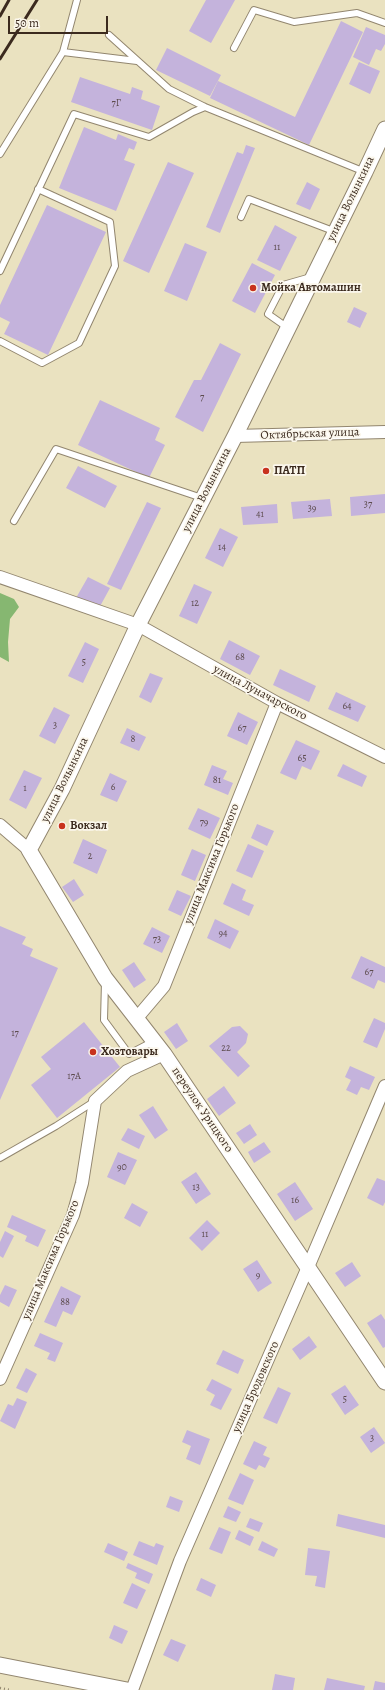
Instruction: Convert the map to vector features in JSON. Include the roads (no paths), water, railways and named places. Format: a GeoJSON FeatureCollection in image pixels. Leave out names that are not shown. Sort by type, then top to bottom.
{"type":"FeatureCollection","features":[{"type":"Feature","properties":{"kind":"street","name":"улица Волынкина"},"geometry":{"type":"LineString","coordinates":[[30,850],[62,789],[138,624],[203,498],[336,232],[385,129]]}},
{"type":"Feature","properties":{"kind":"street","name":"Октябрьская улица"},"geometry":{"type":"LineString","coordinates":[[234,436],[385,432]]}},
{"type":"Feature","properties":{"kind":"street","name":"улица Луначарского"},"geometry":{"type":"LineString","coordinates":[[0,577],[138,624],[277,703],[385,757]]}},
{"type":"Feature","properties":{"kind":"street","name":"улица Максима Горького"},"geometry":{"type":"LineString","coordinates":[[136,1019],[164,986],[277,703]]}},
{"type":"Feature","properties":{"kind":"street","name":"переулок Урицкого"},"geometry":{"type":"LineString","coordinates":[[0,825],[30,850],[105,978],[164,1054],[385,1382]]}},
{"type":"Feature","properties":{"kind":"street"},"geometry":{"type":"LineString","coordinates":[[95,1101],[127,1071],[164,1054]]}},
{"type":"Feature","properties":{"kind":"street","name":"улица Бродовского"},"geometry":{"type":"LineString","coordinates":[[132,1690],[180,1561],[385,1086]]}},
{"type":"Feature","properties":{"kind":"street","name":"улица Максима Горького"},"geometry":{"type":"LineString","coordinates":[[0,1379],[72,1215],[82,1183],[95,1101]]}},
{"type":"Feature","properties":{"kind":"street"},"geometry":{"type":"LineString","coordinates":[[0,1665],[128,1690]]}},
{"type":"Feature","properties":{"kind":"lane"},"geometry":{"type":"LineString","coordinates":[[0,154],[63,52],[77,0]]}},
{"type":"Feature","properties":{"kind":"lane"},"geometry":{"type":"LineString","coordinates":[[234,48],[254,10],[294,22],[357,13],[385,23]]}},
{"type":"Feature","properties":{"kind":"lane"},"geometry":{"type":"LineString","coordinates":[[109,35],[169,89],[205,107],[365,172]]}},
{"type":"Feature","properties":{"kind":"lane"},"geometry":{"type":"LineString","coordinates":[[63,52],[138,61]]}},
{"type":"Feature","properties":{"kind":"lane"},"geometry":{"type":"LineString","coordinates":[[0,270],[74,114],[149,137],[187,115],[205,107]]}},
{"type":"Feature","properties":{"kind":"lane"},"geometry":{"type":"LineString","coordinates":[[0,341],[42,364],[79,343],[115,266],[110,222],[38,189]]}},
{"type":"Feature","properties":{"kind":"lane"},"geometry":{"type":"LineString","coordinates":[[241,217],[248,199],[336,232]]}},
{"type":"Feature","properties":{"kind":"lane"},"geometry":{"type":"LineString","coordinates":[[288,328],[268,314],[283,285],[314,276]]}},
{"type":"Feature","properties":{"kind":"lane"},"geometry":{"type":"LineString","coordinates":[[14,521],[56,449],[203,498]]}},
{"type":"Feature","properties":{"kind":"lane"},"geometry":{"type":"LineString","coordinates":[[105,978],[104,1020],[129,1054],[154,1041]]}},
{"type":"Feature","properties":{"kind":"lane"},"geometry":{"type":"LineString","coordinates":[[0,1158],[56,1126],[95,1101]]}},
{"type":"Feature","properties":{"kind":"railway"},"geometry":{"type":"LineString","coordinates":[[0,16],[9,0]]}},
{"type":"Feature","properties":{"kind":"railway"},"geometry":{"type":"LineString","coordinates":[[0,59],[37,0]]}},
{"type":"Feature","properties":{"kind":"place","name":"Мойка Автомашин"},"geometry":{"type":"Point","coordinates":[253,288]}},
{"type":"Feature","properties":{"kind":"place","name":"ПАТП"},"geometry":{"type":"Point","coordinates":[266,471]}},
{"type":"Feature","properties":{"kind":"place","name":"Вокзал"},"geometry":{"type":"Point","coordinates":[62,826]}},
{"type":"Feature","properties":{"kind":"place","name":"Хозтовары"},"geometry":{"type":"Point","coordinates":[93,1052]}}]}
